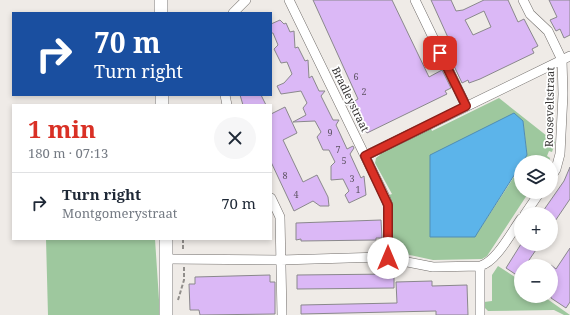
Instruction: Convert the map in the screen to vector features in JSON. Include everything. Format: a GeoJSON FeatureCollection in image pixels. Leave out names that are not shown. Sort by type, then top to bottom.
{"type":"FeatureCollection","features":[{"type":"Feature","properties":{"kind":"street"},"geometry":{"type":"LineString","coordinates":[[161,0],[161,12]]}},
{"type":"Feature","properties":{"kind":"street"},"geometry":{"type":"LineString","coordinates":[[235,12],[246,0]]}},
{"type":"Feature","properties":{"kind":"street","name":"Bradleystraat"},"geometry":{"type":"LineString","coordinates":[[289,0],[388,205],[388,258]]}},
{"type":"Feature","properties":{"kind":"street"},"geometry":{"type":"LineString","coordinates":[[415,0],[466,106]]}},
{"type":"Feature","properties":{"kind":"street","name":"Rooseveltstraat"},"geometry":{"type":"LineString","coordinates":[[523,0],[530,14],[548,31],[566,58],[560,154],[558,162]]}},
{"type":"Feature","properties":{"kind":"street"},"geometry":{"type":"LineString","coordinates":[[365,156],[566,58]]}},
{"type":"Feature","properties":{"kind":"street"},"geometry":{"type":"LineString","coordinates":[[272,200],[280,218],[282,315]]}},
{"type":"Feature","properties":{"kind":"street"},"geometry":{"type":"LineString","coordinates":[[166,260],[388,258],[433,267],[480,266],[486,264],[493,258],[514,229]]}},
{"type":"Feature","properties":{"kind":"street"},"geometry":{"type":"LineString","coordinates":[[166,240],[166,315]]}},
{"type":"Feature","properties":{"kind":"street"},"geometry":{"type":"LineString","coordinates":[[480,266],[480,315]]}},
{"type":"Feature","properties":{"kind":"path"},"geometry":{"type":"LineString","coordinates":[[178,302],[184,280],[183,240]]}},
{"type":"Feature","properties":{"kind":"green space"},"geometry":{"type":"Polygon","coordinates":[[[499,98],[547,136],[554,136],[555,143],[552,152],[549,151],[547,155],[527,155],[523,121],[478,232],[514,177],[514,199],[524,199],[519,207],[514,207],[514,215],[487,256],[482,259],[433,260],[396,252],[393,247],[393,206],[389,195],[392,194],[375,163],[376,158],[380,155],[380,153],[431,128],[432,131],[499,98]]]}},
{"type":"Feature","properties":{"kind":"green space"},"geometry":{"type":"Polygon","coordinates":[[[46,240],[155,240],[160,315],[48,315],[46,240]]]}},
{"type":"Feature","properties":{"kind":"green space"},"geometry":{"type":"Polygon","coordinates":[[[498,266],[514,276],[514,303],[553,303],[570,315],[564,315],[554,310],[488,311],[484,307],[484,302],[492,301],[492,275],[498,266]]]}},
{"type":"Feature","properties":{"kind":"water"},"geometry":{"type":"Polygon","coordinates":[[[514,113],[523,121],[527,155],[514,155],[514,176],[475,237],[430,237],[430,155],[514,113]]]}},
{"type":"Feature","properties":{"kind":"building"},"geometry":{"type":"Polygon","coordinates":[[[313,0],[392,0],[429,77],[442,70],[451,88],[445,91],[447,94],[367,133],[365,130],[361,132],[348,105],[358,99],[313,0]]]}},
{"type":"Feature","properties":{"kind":"building"},"geometry":{"type":"Polygon","coordinates":[[[431,0],[451,0],[456,11],[463,10],[484,0],[508,0],[518,22],[524,19],[538,46],[532,49],[534,53],[469,83],[468,80],[462,83],[449,55],[455,53],[431,0]],[[484,11],[465,20],[473,35],[491,27],[484,11]]]}},
{"type":"Feature","properties":{"kind":"building"},"geometry":{"type":"Polygon","coordinates":[[[549,0],[570,0],[570,35],[564,38],[560,29],[556,31],[550,20],[557,17],[549,0]]]}},
{"type":"Feature","properties":{"kind":"building"},"geometry":{"type":"Polygon","coordinates":[[[280,20],[284,24],[286,23],[290,32],[294,31],[295,48],[298,47],[305,61],[308,60],[309,78],[312,76],[319,91],[325,91],[321,96],[333,120],[339,120],[336,125],[347,149],[353,146],[354,148],[350,154],[361,178],[364,176],[366,195],[349,203],[345,195],[349,191],[343,179],[331,180],[331,166],[335,162],[329,150],[323,150],[317,137],[321,132],[315,121],[293,122],[306,115],[303,108],[307,103],[301,91],[281,94],[277,86],[284,83],[292,74],[287,62],[281,63],[274,49],[278,45],[272,33],[272,24],[280,20]]]}},
{"type":"Feature","properties":{"kind":"building"},"geometry":{"type":"Polygon","coordinates":[[[240,96],[262,96],[266,104],[243,104],[240,96]]]}},
{"type":"Feature","properties":{"kind":"building"},"geometry":{"type":"Polygon","coordinates":[[[285,107],[297,133],[283,140],[303,182],[317,175],[328,197],[329,206],[320,206],[313,201],[294,211],[272,164],[272,114],[285,107]]]}},
{"type":"Feature","properties":{"kind":"building"},"geometry":{"type":"Polygon","coordinates":[[[570,167],[570,199],[558,217],[558,207],[546,207],[551,199],[558,199],[558,190],[564,181],[570,167]]]}},
{"type":"Feature","properties":{"kind":"building"},"geometry":{"type":"Polygon","coordinates":[[[381,220],[382,238],[376,238],[376,240],[296,240],[296,223],[381,220]]]}},
{"type":"Feature","properties":{"kind":"building"},"geometry":{"type":"Polygon","coordinates":[[[570,248],[570,302],[566,308],[558,303],[558,266],[570,248]]]}},
{"type":"Feature","properties":{"kind":"building"},"geometry":{"type":"Polygon","coordinates":[[[517,251],[535,251],[530,259],[514,259],[514,273],[506,268],[517,251]]]}},
{"type":"Feature","properties":{"kind":"building"},"geometry":{"type":"Polygon","coordinates":[[[394,274],[394,288],[297,289],[297,275],[394,274]]]}},
{"type":"Feature","properties":{"kind":"building"},"geometry":{"type":"Polygon","coordinates":[[[270,275],[270,282],[275,282],[275,314],[200,315],[199,310],[190,310],[189,284],[195,284],[195,277],[270,275]]]}},
{"type":"Feature","properties":{"kind":"building"},"geometry":{"type":"Polygon","coordinates":[[[432,281],[432,286],[467,285],[468,315],[436,315],[436,311],[301,314],[301,305],[397,303],[396,282],[432,281]]]}},
{"type":"Feature","properties":{"kind":"route"},"geometry":{"type":"LineString","coordinates":[[388,258],[388,205],[365,156],[466,106],[440,53]]}}]}
